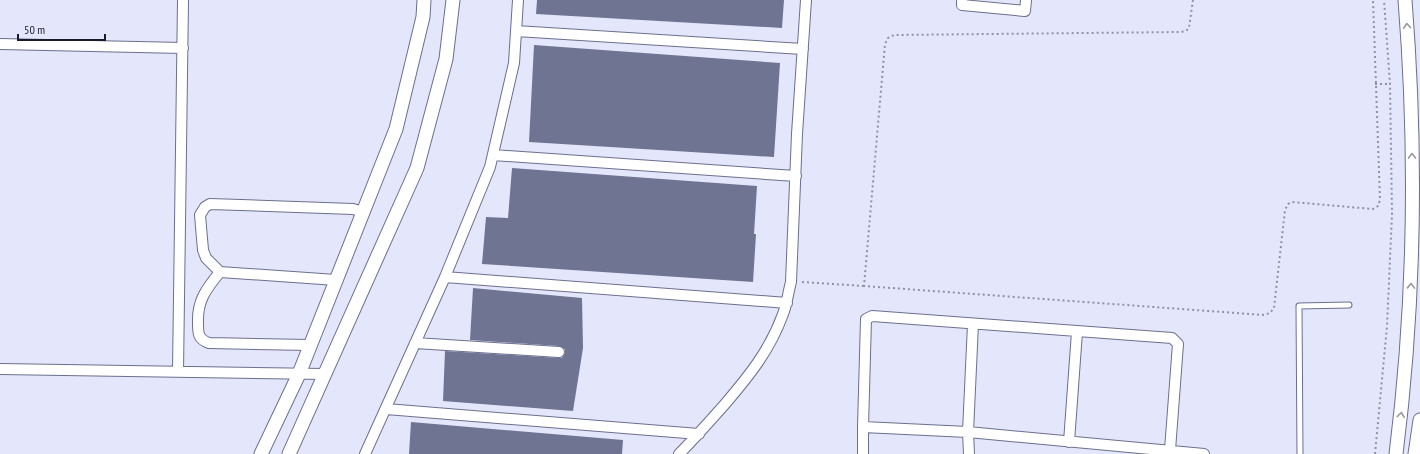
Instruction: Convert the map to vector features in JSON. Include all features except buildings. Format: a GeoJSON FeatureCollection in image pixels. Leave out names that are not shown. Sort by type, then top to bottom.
{"type":"FeatureCollection","features":[{"type":"Feature","properties":{"kind":"street"},"geometry":{"type":"LineString","coordinates":[[178,372],[183,0]]}},
{"type":"Feature","properties":{"kind":"street"},"geometry":{"type":"LineString","coordinates":[[261,454],[299,374],[396,129],[423,17],[424,0]]}},
{"type":"Feature","properties":{"kind":"street"},"geometry":{"type":"LineString","coordinates":[[289,454],[416,168],[446,59],[453,0]]}},
{"type":"Feature","properties":{"kind":"street"},"geometry":{"type":"LineString","coordinates":[[365,454],[445,277],[490,168],[514,63],[518,0]]}},
{"type":"Feature","properties":{"kind":"street"},"geometry":{"type":"LineString","coordinates":[[679,454],[699,434],[752,372],[770,343],[783,315],[790,282],[797,134],[806,0]]}},
{"type":"Feature","properties":{"kind":"street"},"geometry":{"type":"LineString","coordinates":[[962,0],[962,4],[1025,11],[1026,0]]}},
{"type":"Feature","properties":{"kind":"street"},"geometry":{"type":"LineString","coordinates":[[1396,454],[1402,407],[1410,306],[1413,204],[1412,114],[1405,0]]}},
{"type":"Feature","properties":{"kind":"street"},"geometry":{"type":"LineString","coordinates":[[516,31],[803,50]]}},
{"type":"Feature","properties":{"kind":"street"},"geometry":{"type":"LineString","coordinates":[[0,44],[183,48]]}},
{"type":"Feature","properties":{"kind":"street"},"geometry":{"type":"LineString","coordinates":[[493,155],[796,176]]}},
{"type":"Feature","properties":{"kind":"street"},"geometry":{"type":"LineString","coordinates":[[336,280],[220,272],[206,258],[203,250],[200,215],[204,207],[210,204],[353,208],[363,212]]}},
{"type":"Feature","properties":{"kind":"street"},"geometry":{"type":"LineString","coordinates":[[220,272],[202,297],[197,312],[198,335],[202,340],[208,344],[310,345]]}},
{"type":"Feature","properties":{"kind":"street"},"geometry":{"type":"LineString","coordinates":[[445,277],[786,303]]}},
{"type":"Feature","properties":{"kind":"street"},"geometry":{"type":"LineString","coordinates":[[863,454],[866,319],[872,316],[1172,338],[1178,344],[1170,450]]}},
{"type":"Feature","properties":{"kind":"street"},"geometry":{"type":"LineString","coordinates":[[969,454],[968,432],[973,324]]}},
{"type":"Feature","properties":{"kind":"street"},"geometry":{"type":"LineString","coordinates":[[1069,442],[1077,332]]}},
{"type":"Feature","properties":{"kind":"street"},"geometry":{"type":"LineString","coordinates":[[415,343],[559,352]]}},
{"type":"Feature","properties":{"kind":"street"},"geometry":{"type":"LineString","coordinates":[[0,369],[325,374]]}},
{"type":"Feature","properties":{"kind":"street"},"geometry":{"type":"LineString","coordinates":[[386,409],[699,434]]}},
{"type":"Feature","properties":{"kind":"street"},"geometry":{"type":"LineString","coordinates":[[1415,454],[1420,420]]}},
{"type":"Feature","properties":{"kind":"street"},"geometry":{"type":"LineString","coordinates":[[863,428],[968,432],[1069,442],[1137,451],[1170,450],[1204,454]]}},
{"type":"Feature","properties":{"kind":"lane"},"geometry":{"type":"LineString","coordinates":[[1300,454],[1299,306],[1349,305]]}},
{"type":"Feature","properties":{"kind":"path"},"geometry":{"type":"LineString","coordinates":[[864,286],[885,44],[888,38],[894,35],[1180,32],[1186,31],[1189,28],[1193,0]]}},
{"type":"Feature","properties":{"kind":"path"},"geometry":{"type":"LineString","coordinates":[[790,282],[1264,315],[1270,313],[1274,308],[1285,210],[1288,204],[1292,202],[1373,208],[1378,206],[1380,200],[1373,0]]}},
{"type":"Feature","properties":{"kind":"path"},"geometry":{"type":"LineString","coordinates":[[1375,454],[1387,326],[1391,236],[1390,84],[1384,0]]}},
{"type":"Feature","properties":{"kind":"path"},"geometry":{"type":"LineString","coordinates":[[1375,84],[1390,84]]}}]}
